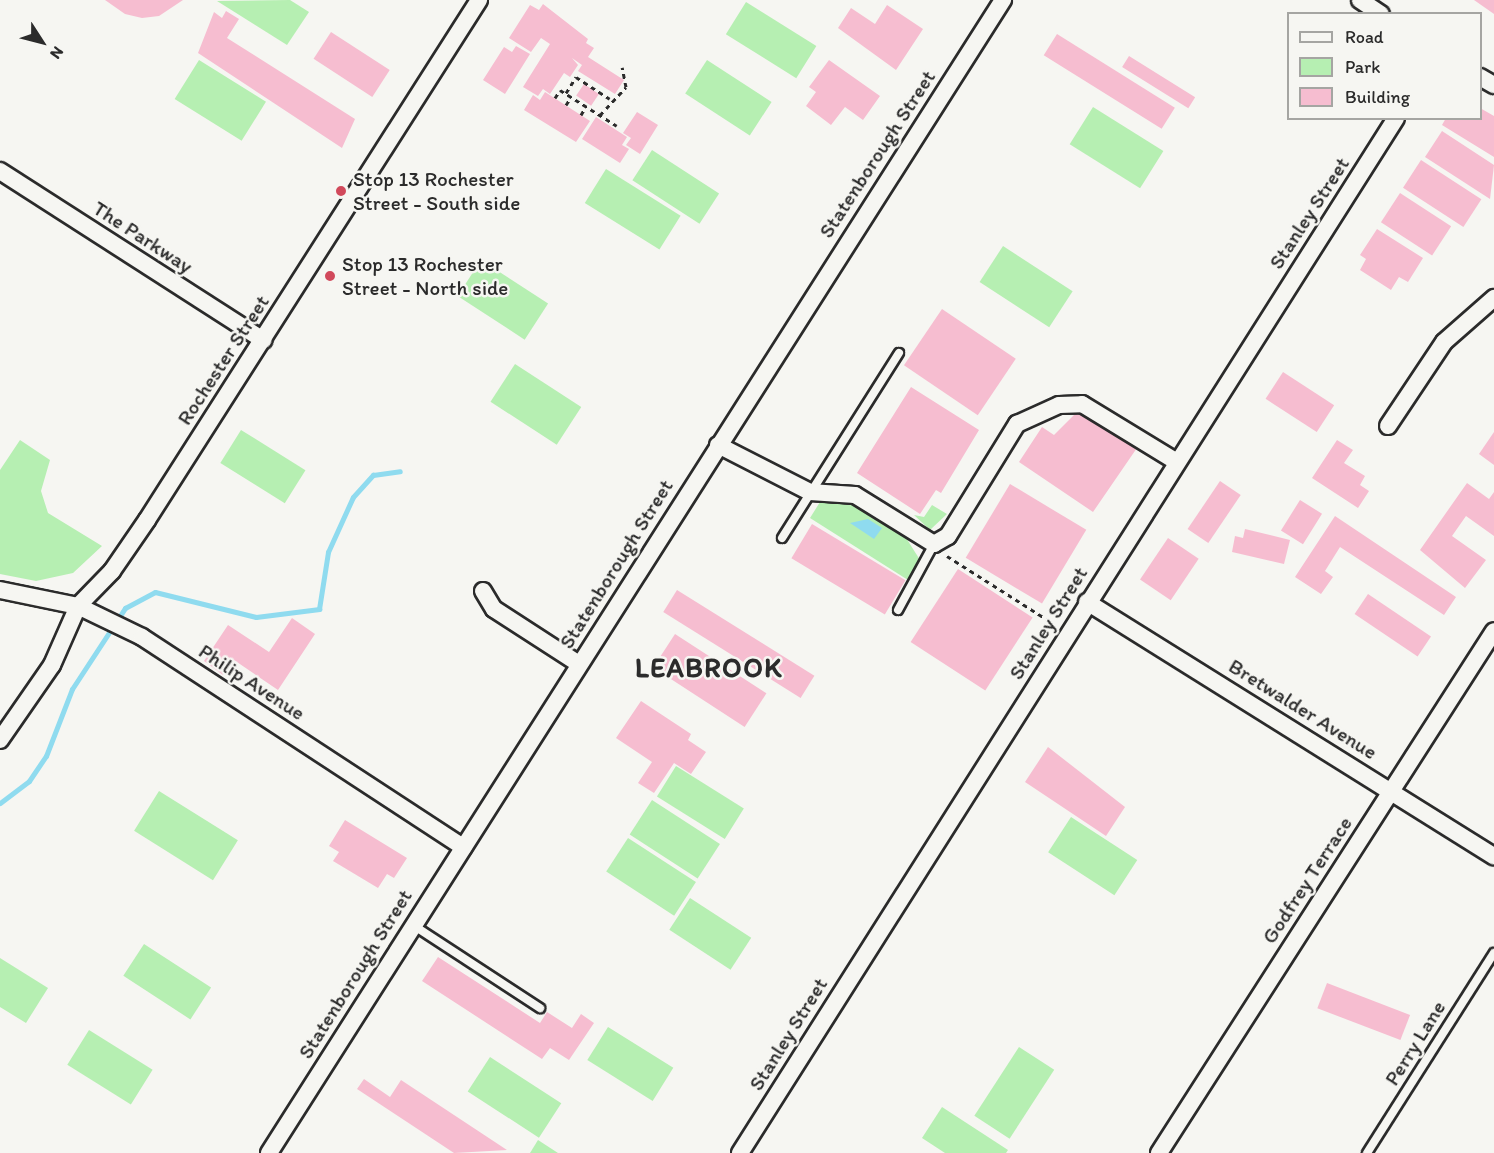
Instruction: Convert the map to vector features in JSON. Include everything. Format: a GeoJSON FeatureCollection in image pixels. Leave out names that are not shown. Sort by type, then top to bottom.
{"type":"FeatureCollection","features":[{"type":"Feature","properties":{"kind":"street","name":"Statenborough Street"},"geometry":{"type":"LineString","coordinates":[[269,1153],[1003,0]]}},
{"type":"Feature","properties":{"kind":"street"},"geometry":{"type":"LineString","coordinates":[[1360,0],[1378,12]]}},
{"type":"Feature","properties":{"kind":"street","name":"Rochester Street"},"geometry":{"type":"LineString","coordinates":[[0,741],[52,665],[78,606],[118,563],[263,340],[477,1]]}},
{"type":"Feature","properties":{"kind":"street","name":"Stanley Street"},"geometry":{"type":"LineString","coordinates":[[740,1153],[1395,120]]}},
{"type":"Feature","properties":{"kind":"street","name":"The Parkway"},"geometry":{"type":"LineString","coordinates":[[0,171],[263,340]]}},
{"type":"Feature","properties":{"kind":"street"},"geometry":{"type":"LineString","coordinates":[[1388,426],[1444,342],[1494,298]]}},
{"type":"Feature","properties":{"kind":"street"},"geometry":{"type":"LineString","coordinates":[[718,445],[810,492],[855,495],[940,549],[1017,424],[1059,405],[1082,404],[1177,462]]}},
{"type":"Feature","properties":{"kind":"street","name":"Philip Avenue"},"geometry":{"type":"LineString","coordinates":[[0,590],[78,606],[126,629],[463,847]]}},
{"type":"Feature","properties":{"kind":"street"},"geometry":{"type":"LineString","coordinates":[[483,591],[494,609],[579,664]]}},
{"type":"Feature","properties":{"kind":"street","name":"Bretwalder Avenue"},"geometry":{"type":"LineString","coordinates":[[1088,602],[1494,856]]}},
{"type":"Feature","properties":{"kind":"street","name":"Godfrey Terrace"},"geometry":{"type":"LineString","coordinates":[[1159,1153],[1494,631]]}},
{"type":"Feature","properties":{"kind":"lane"},"geometry":{"type":"LineString","coordinates":[[782,538],[899,353]]}},
{"type":"Feature","properties":{"kind":"lane"},"geometry":{"type":"LineString","coordinates":[[898,610],[940,549]]}},
{"type":"Feature","properties":{"kind":"lane"},"geometry":{"type":"LineString","coordinates":[[413,925],[540,1008]]}},
{"type":"Feature","properties":{"kind":"lane","name":"Perry Lane"},"geometry":{"type":"LineString","coordinates":[[1367,1153],[1494,953]]}},
{"type":"Feature","properties":{"kind":"path"},"geometry":{"type":"LineString","coordinates":[[600,115],[610,99],[626,87],[622,67]]}},
{"type":"Feature","properties":{"kind":"path"},"geometry":{"type":"LineString","coordinates":[[566,93],[576,77],[610,99]]}},
{"type":"Feature","properties":{"kind":"path"},"geometry":{"type":"LineString","coordinates":[[555,98],[560,90],[616,126]]}},
{"type":"Feature","properties":{"kind":"path"},"geometry":{"type":"LineString","coordinates":[[566,105],[571,97]]}},
{"type":"Feature","properties":{"kind":"path"},"geometry":{"type":"LineString","coordinates":[[581,115],[586,106]]}},
{"type":"Feature","properties":{"kind":"path"},"geometry":{"type":"LineString","coordinates":[[940,549],[1051,622]]}},
{"type":"Feature","properties":{"kind":"green space"},"geometry":{"type":"Polygon","coordinates":[[[290,0],[309,12],[287,45],[217,1],[290,0]]]}},
{"type":"Feature","properties":{"kind":"green space"},"geometry":{"type":"Polygon","coordinates":[[[746,2],[816,46],[796,78],[726,34],[746,2]]]}},
{"type":"Feature","properties":{"kind":"green space"},"geometry":{"type":"Polygon","coordinates":[[[199,60],[266,102],[242,141],[175,99],[199,60]]]}},
{"type":"Feature","properties":{"kind":"green space"},"geometry":{"type":"Polygon","coordinates":[[[707,60],[772,102],[750,135],[685,94],[707,60]]]}},
{"type":"Feature","properties":{"kind":"green space"},"geometry":{"type":"Polygon","coordinates":[[[1093,107],[1163,151],[1140,188],[1070,144],[1093,107]]]}},
{"type":"Feature","properties":{"kind":"green space"},"geometry":{"type":"Polygon","coordinates":[[[652,150],[719,194],[699,224],[632,180],[652,150]]]}},
{"type":"Feature","properties":{"kind":"green space"},"geometry":{"type":"Polygon","coordinates":[[[606,169],[681,216],[659,250],[585,203],[606,169]]]}},
{"type":"Feature","properties":{"kind":"green space"},"geometry":{"type":"Polygon","coordinates":[[[1003,246],[1073,291],[1049,327],[980,282],[1003,246]]]}},
{"type":"Feature","properties":{"kind":"green space"},"geometry":{"type":"Polygon","coordinates":[[[481,260],[548,304],[525,340],[458,296],[481,260]]]}},
{"type":"Feature","properties":{"kind":"green space"},"geometry":{"type":"Polygon","coordinates":[[[515,364],[581,407],[557,445],[490,402],[515,364]]]}},
{"type":"Feature","properties":{"kind":"green space"},"geometry":{"type":"Polygon","coordinates":[[[241,430],[305,470],[285,503],[220,463],[241,430]]]}},
{"type":"Feature","properties":{"kind":"green space"},"geometry":{"type":"Polygon","coordinates":[[[20,440],[50,460],[41,491],[48,513],[102,546],[73,573],[36,581],[0,574],[0,470],[20,440]]]}},
{"type":"Feature","properties":{"kind":"green space"},"geometry":{"type":"Polygon","coordinates":[[[820,502],[853,502],[903,533],[920,560],[908,580],[810,518],[820,502]]]}},
{"type":"Feature","properties":{"kind":"green space"},"geometry":{"type":"Polygon","coordinates":[[[932,505],[947,514],[930,530],[914,515],[924,517],[932,505]]]}},
{"type":"Feature","properties":{"kind":"green space"},"geometry":{"type":"Polygon","coordinates":[[[676,766],[744,808],[725,839],[657,797],[676,766]]]}},
{"type":"Feature","properties":{"kind":"green space"},"geometry":{"type":"Polygon","coordinates":[[[159,791],[238,840],[213,880],[134,831],[159,791]]]}},
{"type":"Feature","properties":{"kind":"green space"},"geometry":{"type":"Polygon","coordinates":[[[652,800],[720,844],[698,879],[630,834],[652,800]]]}},
{"type":"Feature","properties":{"kind":"green space"},"geometry":{"type":"Polygon","coordinates":[[[1071,817],[1137,860],[1114,895],[1048,852],[1071,817]]]}},
{"type":"Feature","properties":{"kind":"green space"},"geometry":{"type":"Polygon","coordinates":[[[628,838],[696,882],[674,916],[606,872],[628,838]]]}},
{"type":"Feature","properties":{"kind":"green space"},"geometry":{"type":"Polygon","coordinates":[[[690,898],[751,938],[731,970],[669,930],[690,898]]]}},
{"type":"Feature","properties":{"kind":"green space"},"geometry":{"type":"Polygon","coordinates":[[[144,944],[211,988],[190,1019],[123,976],[144,944]]]}},
{"type":"Feature","properties":{"kind":"green space"},"geometry":{"type":"Polygon","coordinates":[[[0,958],[48,988],[26,1023],[0,1007],[0,958]]]}},
{"type":"Feature","properties":{"kind":"green space"},"geometry":{"type":"Polygon","coordinates":[[[608,1027],[673,1068],[653,1101],[587,1060],[608,1027]]]}},
{"type":"Feature","properties":{"kind":"green space"},"geometry":{"type":"Polygon","coordinates":[[[89,1030],[153,1070],[131,1105],[67,1065],[89,1030]]]}},
{"type":"Feature","properties":{"kind":"green space"},"geometry":{"type":"Polygon","coordinates":[[[1019,1047],[1054,1070],[1010,1139],[974,1116],[1019,1047]]]}},
{"type":"Feature","properties":{"kind":"green space"},"geometry":{"type":"Polygon","coordinates":[[[490,1057],[561,1103],[539,1138],[468,1091],[490,1057]]]}},
{"type":"Feature","properties":{"kind":"green space"},"geometry":{"type":"Polygon","coordinates":[[[942,1107],[1008,1150],[1006,1153],[945,1153],[922,1138],[942,1107]]]}},
{"type":"Feature","properties":{"kind":"green space"},"geometry":{"type":"Polygon","coordinates":[[[538,1140],[558,1153],[530,1153],[538,1140]]]}},
{"type":"Feature","properties":{"kind":"water"},"geometry":{"type":"Polygon","coordinates":[[[868,519],[882,528],[874,539],[850,523],[868,519]]]}},
{"type":"Feature","properties":{"kind":"building"},"geometry":{"type":"Polygon","coordinates":[[[105,0],[183,0],[159,16],[142,18],[125,14],[105,0]]]}},
{"type":"Feature","properties":{"kind":"building"},"geometry":{"type":"Polygon","coordinates":[[[1474,0],[1494,0],[1494,14],[1474,0]]]}},
{"type":"Feature","properties":{"kind":"building"},"geometry":{"type":"Polygon","coordinates":[[[543,4],[588,39],[586,43],[594,48],[588,57],[624,80],[615,94],[578,71],[582,65],[572,58],[578,65],[570,77],[564,73],[550,94],[543,89],[538,96],[523,87],[550,44],[541,38],[531,52],[509,38],[530,5],[539,10],[543,4]]]}},
{"type":"Feature","properties":{"kind":"building"},"geometry":{"type":"Polygon","coordinates":[[[887,5],[923,29],[896,70],[838,28],[851,8],[875,24],[887,5]]]}},
{"type":"Feature","properties":{"kind":"building"},"geometry":{"type":"Polygon","coordinates":[[[226,11],[239,19],[227,38],[355,119],[342,148],[198,53],[214,12],[222,18],[226,11]]]}},
{"type":"Feature","properties":{"kind":"building"},"geometry":{"type":"Polygon","coordinates":[[[331,32],[390,70],[372,97],[314,59],[331,32]]]}},
{"type":"Feature","properties":{"kind":"building"},"geometry":{"type":"Polygon","coordinates":[[[1057,34],[1175,108],[1162,129],[1044,55],[1057,34]]]}},
{"type":"Feature","properties":{"kind":"building"},"geometry":{"type":"Polygon","coordinates":[[[516,46],[530,54],[505,94],[483,80],[504,47],[512,52],[516,46]]]}},
{"type":"Feature","properties":{"kind":"building"},"geometry":{"type":"Polygon","coordinates":[[[1129,56],[1195,97],[1188,108],[1122,67],[1129,56]]]}},
{"type":"Feature","properties":{"kind":"building"},"geometry":{"type":"Polygon","coordinates":[[[829,60],[880,96],[863,120],[845,107],[831,125],[806,106],[816,92],[809,87],[829,60]]]}},
{"type":"Feature","properties":{"kind":"building"},"geometry":{"type":"Polygon","coordinates":[[[584,84],[599,94],[591,106],[576,96],[584,84]]]}},
{"type":"Feature","properties":{"kind":"building"},"geometry":{"type":"Polygon","coordinates":[[[545,92],[590,121],[576,142],[524,110],[533,95],[540,100],[545,92]]]}},
{"type":"Feature","properties":{"kind":"building"},"geometry":{"type":"Polygon","coordinates":[[[1482,109],[1494,116],[1494,157],[1442,125],[1445,120],[1482,120],[1482,109]]]}},
{"type":"Feature","properties":{"kind":"building"},"geometry":{"type":"Polygon","coordinates":[[[637,112],[658,125],[640,154],[626,145],[631,138],[623,133],[637,112]]]}},
{"type":"Feature","properties":{"kind":"building"},"geometry":{"type":"Polygon","coordinates":[[[596,117],[627,137],[622,145],[629,149],[620,163],[582,139],[596,117]]]}},
{"type":"Feature","properties":{"kind":"building"},"geometry":{"type":"Polygon","coordinates":[[[1442,131],[1494,165],[1490,199],[1425,157],[1442,131]]]}},
{"type":"Feature","properties":{"kind":"building"},"geometry":{"type":"Polygon","coordinates":[[[1421,160],[1481,199],[1463,227],[1403,188],[1421,160]]]}},
{"type":"Feature","properties":{"kind":"building"},"geometry":{"type":"Polygon","coordinates":[[[1400,193],[1451,226],[1432,256],[1381,222],[1400,193]]]}},
{"type":"Feature","properties":{"kind":"building"},"geometry":{"type":"Polygon","coordinates":[[[1377,229],[1423,258],[1408,282],[1399,277],[1391,290],[1360,270],[1366,259],[1360,255],[1377,229]]]}},
{"type":"Feature","properties":{"kind":"building"},"geometry":{"type":"Polygon","coordinates":[[[942,309],[1016,359],[978,415],[904,365],[942,309]]]}},
{"type":"Feature","properties":{"kind":"building"},"geometry":{"type":"Polygon","coordinates":[[[1283,372],[1334,405],[1317,432],[1266,399],[1283,372]]]}},
{"type":"Feature","properties":{"kind":"building"},"geometry":{"type":"Polygon","coordinates":[[[911,387],[979,430],[941,493],[936,490],[920,514],[857,473],[911,387]]]}},
{"type":"Feature","properties":{"kind":"building"},"geometry":{"type":"Polygon","coordinates":[[[1082,407],[1139,445],[1093,512],[1019,462],[1042,427],[1054,435],[1082,407]]]}},
{"type":"Feature","properties":{"kind":"building"},"geometry":{"type":"Polygon","coordinates":[[[1494,432],[1494,465],[1479,454],[1494,432]]]}},
{"type":"Feature","properties":{"kind":"building"},"geometry":{"type":"Polygon","coordinates":[[[1337,440],[1353,450],[1344,463],[1365,476],[1360,485],[1369,491],[1358,508],[1312,478],[1337,440]]]}},
{"type":"Feature","properties":{"kind":"building"},"geometry":{"type":"Polygon","coordinates":[[[1220,481],[1241,495],[1208,543],[1188,529],[1220,481]]]}},
{"type":"Feature","properties":{"kind":"building"},"geometry":{"type":"Polygon","coordinates":[[[1467,483],[1489,499],[1494,492],[1494,536],[1466,516],[1452,536],[1486,560],[1465,588],[1420,550],[1467,483]]]}},
{"type":"Feature","properties":{"kind":"building"},"geometry":{"type":"Polygon","coordinates":[[[1010,484],[1086,530],[1042,604],[966,558],[1010,484]]]}},
{"type":"Feature","properties":{"kind":"building"},"geometry":{"type":"Polygon","coordinates":[[[1300,500],[1322,514],[1303,544],[1281,531],[1300,500]]]}},
{"type":"Feature","properties":{"kind":"building"},"geometry":{"type":"Polygon","coordinates":[[[1335,516],[1456,597],[1444,615],[1340,547],[1325,571],[1333,577],[1321,594],[1295,577],[1335,516]]]}},
{"type":"Feature","properties":{"kind":"building"},"geometry":{"type":"Polygon","coordinates":[[[812,524],[905,580],[885,614],[791,558],[812,524]]]}},
{"type":"Feature","properties":{"kind":"building"},"geometry":{"type":"Polygon","coordinates":[[[1245,529],[1290,540],[1284,564],[1232,552],[1235,536],[1243,538],[1245,529]]]}},
{"type":"Feature","properties":{"kind":"building"},"geometry":{"type":"Polygon","coordinates":[[[1168,538],[1199,559],[1171,600],[1140,579],[1168,538]]]}},
{"type":"Feature","properties":{"kind":"building"},"geometry":{"type":"Polygon","coordinates":[[[958,569],[1033,617],[985,690],[911,642],[958,569]]]}},
{"type":"Feature","properties":{"kind":"building"},"geometry":{"type":"Polygon","coordinates":[[[677,590],[814,676],[801,698],[663,612],[677,590]]]}},
{"type":"Feature","properties":{"kind":"building"},"geometry":{"type":"Polygon","coordinates":[[[1368,594],[1431,636],[1418,656],[1355,614],[1368,594]]]}},
{"type":"Feature","properties":{"kind":"building"},"geometry":{"type":"Polygon","coordinates":[[[292,618],[315,634],[278,690],[234,660],[223,675],[204,661],[228,625],[269,652],[292,618]]]}},
{"type":"Feature","properties":{"kind":"building"},"geometry":{"type":"Polygon","coordinates":[[[675,634],[766,693],[745,727],[653,668],[675,634]]]}},
{"type":"Feature","properties":{"kind":"building"},"geometry":{"type":"Polygon","coordinates":[[[641,701],[691,734],[688,740],[706,752],[691,774],[674,763],[654,793],[638,783],[652,762],[616,738],[641,701]]]}},
{"type":"Feature","properties":{"kind":"building"},"geometry":{"type":"Polygon","coordinates":[[[1048,747],[1125,807],[1106,836],[1025,782],[1048,747]]]}},
{"type":"Feature","properties":{"kind":"building"},"geometry":{"type":"Polygon","coordinates":[[[345,820],[407,858],[394,878],[387,874],[378,888],[333,861],[339,852],[329,846],[345,820]]]}},
{"type":"Feature","properties":{"kind":"building"},"geometry":{"type":"Polygon","coordinates":[[[438,957],[540,1023],[547,1012],[572,1028],[581,1014],[594,1023],[569,1060],[550,1048],[542,1059],[422,981],[438,957]]]}},
{"type":"Feature","properties":{"kind":"building"},"geometry":{"type":"Polygon","coordinates":[[[1327,983],[1410,1015],[1400,1040],[1317,1008],[1327,983]]]}},
{"type":"Feature","properties":{"kind":"building"},"geometry":{"type":"Polygon","coordinates":[[[364,1079],[390,1097],[401,1080],[507,1150],[454,1153],[357,1089],[364,1079]]]}},
{"type":"Feature","properties":{"kind":"waterway"},"geometry":{"type":"LineString","coordinates":[[0,803],[29,781],[46,756],[72,689],[125,608],[155,592],[256,617],[319,609],[328,552],[353,497],[373,475],[400,471]]}},
{"type":"Feature","properties":{"kind":"place","name":"Stop 13 Rochester Street - South side"},"geometry":{"type":"Point","coordinates":[341,191]}},
{"type":"Feature","properties":{"kind":"place","name":"Stop 13 Rochester Street - North side"},"geometry":{"type":"Point","coordinates":[330,276]}},
{"type":"Feature","properties":{"kind":"district","name":"LEABROOK"},"geometry":{"type":"Point","coordinates":[709,668]}}]}
